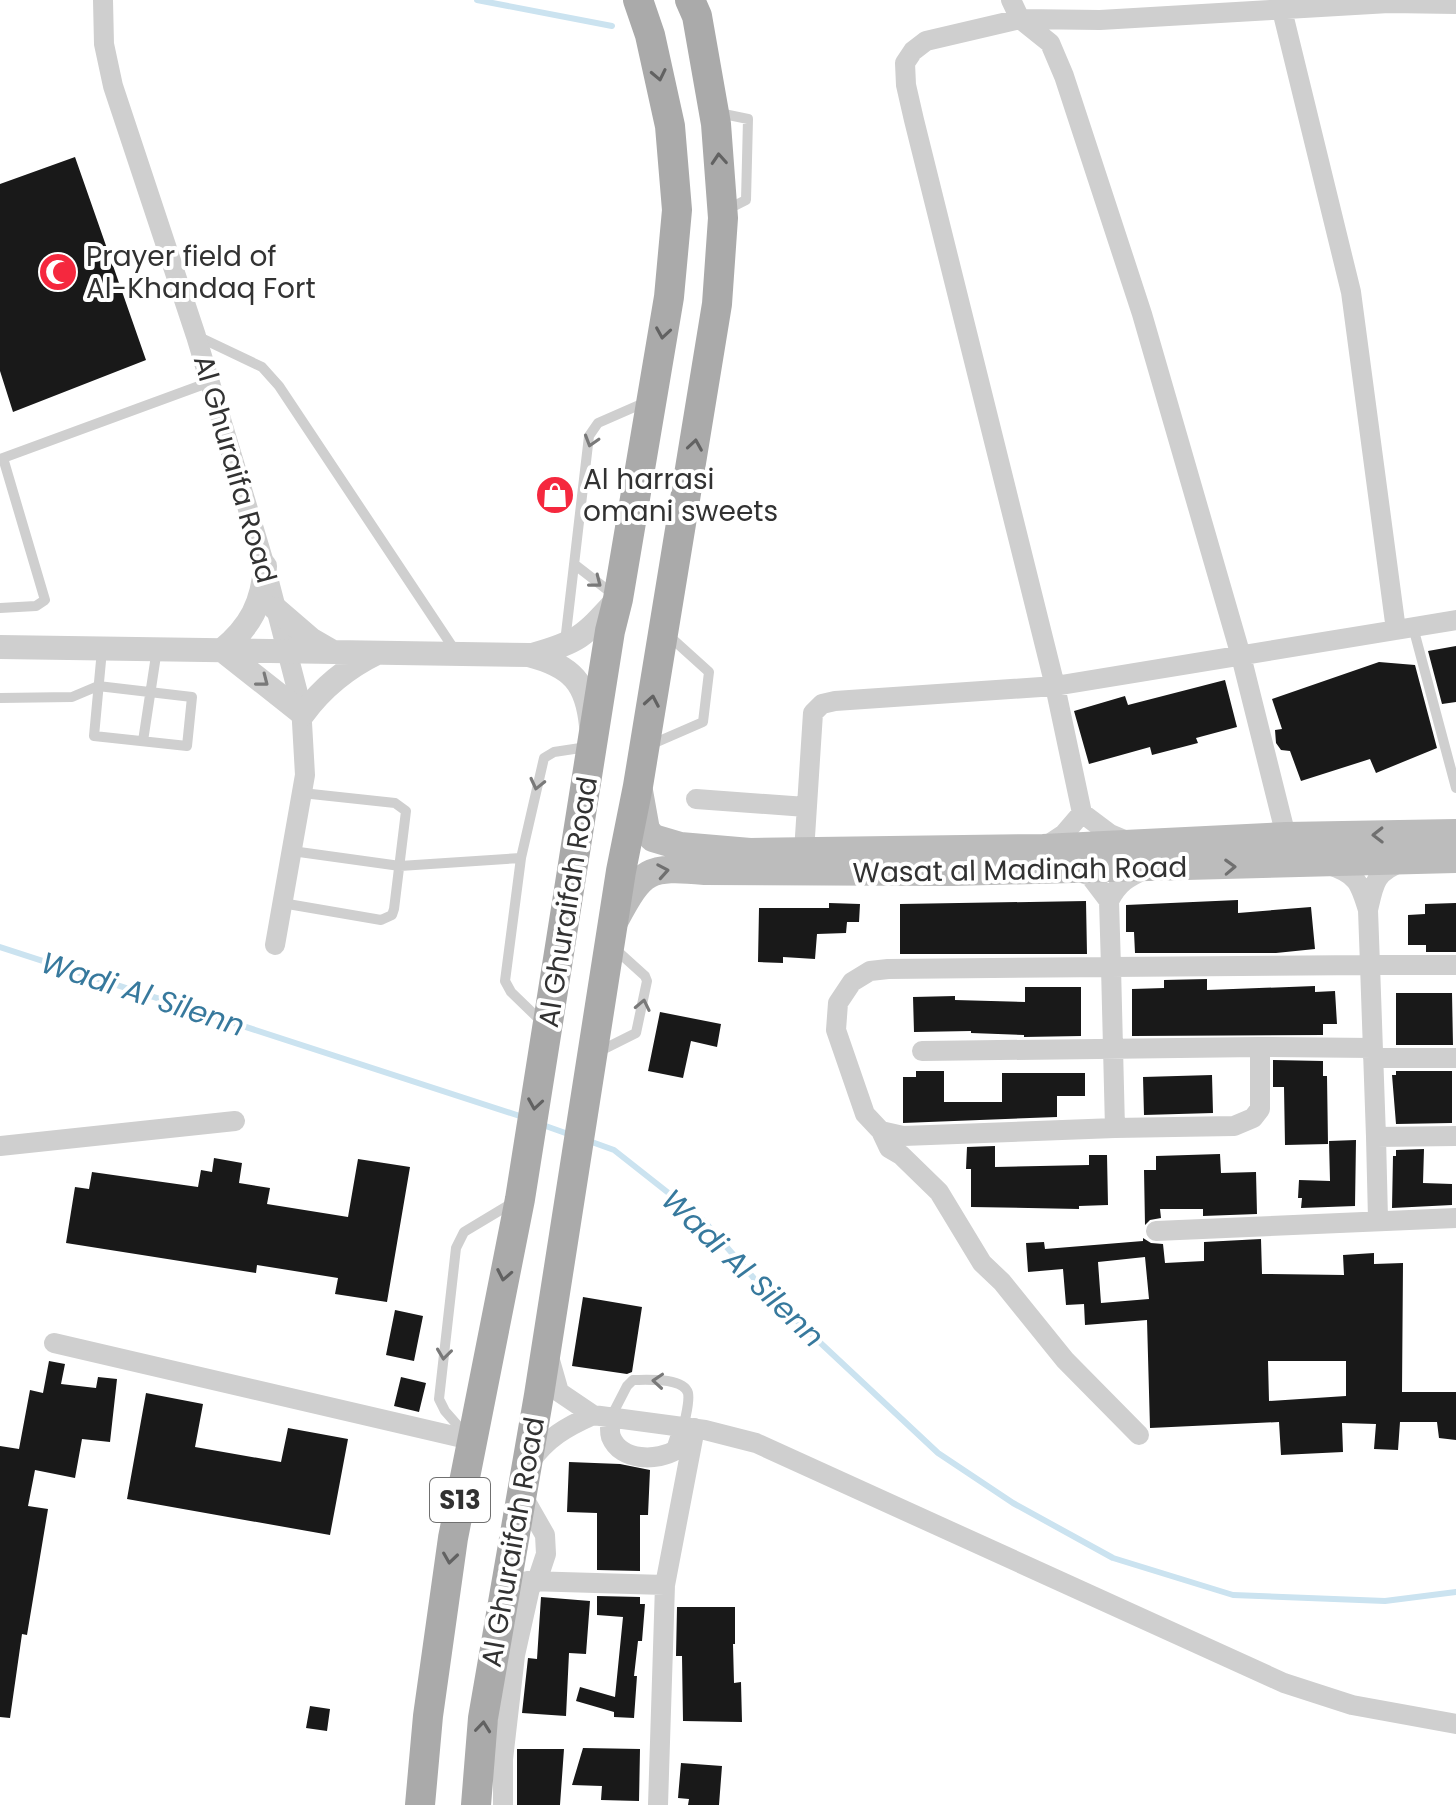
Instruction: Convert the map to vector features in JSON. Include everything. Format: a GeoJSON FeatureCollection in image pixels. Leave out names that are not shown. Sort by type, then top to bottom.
{"type":"FeatureCollection","features":[{"type":"Feature","properties":{"kind":"main road","name":"Al Ghuraifah Road"},"geometry":{"type":"LineString","coordinates":[[420,1805],[428,1716],[453,1538],[520,1199],[610,631],[669,297],[677,210],[670,126],[650,35],[638,0]]}},
{"type":"Feature","properties":{"kind":"main road","name":"Al Ghuraifah Road"},"geometry":{"type":"LineString","coordinates":[[476,1805],[483,1718],[521,1581],[523,1480],[717,304],[722,212],[714,111],[694,5]]}},
{"type":"Feature","properties":{"kind":"main road","name":"Wasat al Madinah Road"},"geometry":{"type":"LineString","coordinates":[[638,786],[646,830],[653,838],[704,849],[804,852],[1043,848],[1286,836],[1456,833]]}},
{"type":"Feature","properties":{"kind":"main road","name":"Wasat al Madinah Road"},"geometry":{"type":"LineString","coordinates":[[611,934],[641,878],[667,868],[817,873],[1146,869],[1456,859]]}},
{"type":"Feature","properties":{"kind":"street","name":"Al Ghuraifa Road"},"geometry":{"type":"LineString","coordinates":[[103,0],[104,44],[113,86],[210,382],[265,566],[303,714],[305,775],[275,945]]}},
{"type":"Feature","properties":{"kind":"street"},"geometry":{"type":"LineString","coordinates":[[1011,0],[1020,19],[1050,43],[1064,76],[1142,314],[1241,656],[1286,836]]}},
{"type":"Feature","properties":{"kind":"street"},"geometry":{"type":"LineString","coordinates":[[1129,842],[1110,834],[1082,813],[1055,686],[906,85],[905,63],[913,51],[926,41],[1020,19],[1100,20],[1389,3],[1456,4]]}},
{"type":"Feature","properties":{"kind":"street"},"geometry":{"type":"LineString","coordinates":[[1282,10],[1351,292],[1404,628]]}},
{"type":"Feature","properties":{"kind":"street"},"geometry":{"type":"LineString","coordinates":[[222,650],[250,622],[264,586],[265,566]]}},
{"type":"Feature","properties":{"kind":"street"},"geometry":{"type":"LineString","coordinates":[[0,647],[529,655],[565,646],[582,637],[618,599]]}},
{"type":"Feature","properties":{"kind":"street"},"geometry":{"type":"LineString","coordinates":[[276,609],[302,633],[333,652]]}},
{"type":"Feature","properties":{"kind":"street"},"geometry":{"type":"LineString","coordinates":[[804,852],[813,713],[822,704],[1055,686],[1456,620]]}},
{"type":"Feature","properties":{"kind":"street"},"geometry":{"type":"LineString","coordinates":[[222,650],[303,714],[328,685],[377,653]]}},
{"type":"Feature","properties":{"kind":"street"},"geometry":{"type":"LineString","coordinates":[[529,655],[565,668],[578,682],[588,701],[593,746]]}},
{"type":"Feature","properties":{"kind":"street"},"geometry":{"type":"LineString","coordinates":[[696,799],[806,807]]}},
{"type":"Feature","properties":{"kind":"street"},"geometry":{"type":"LineString","coordinates":[[1043,848],[1064,834],[1082,813]]}},
{"type":"Feature","properties":{"kind":"street"},"geometry":{"type":"LineString","coordinates":[[1368,910],[1378,876],[1387,867],[1405,861]]}},
{"type":"Feature","properties":{"kind":"street"},"geometry":{"type":"LineString","coordinates":[[1325,864],[1346,870],[1357,880],[1368,910],[1378,1219]]}},
{"type":"Feature","properties":{"kind":"street"},"geometry":{"type":"LineString","coordinates":[[1115,1128],[1109,901],[1124,879],[1146,869]]}},
{"type":"Feature","properties":{"kind":"street"},"geometry":{"type":"LineString","coordinates":[[1074,870],[1090,876],[1109,901]]}},
{"type":"Feature","properties":{"kind":"street"},"geometry":{"type":"LineString","coordinates":[[1139,1435],[1065,1360],[1002,1282],[982,1263],[939,1192],[901,1155],[889,1148],[881,1131],[865,1114],[836,1030],[838,1003],[852,982],[870,971],[888,969],[1456,965]]}},
{"type":"Feature","properties":{"kind":"street"},"geometry":{"type":"LineString","coordinates":[[881,1131],[903,1136],[1234,1126],[1253,1118],[1260,1109],[1260,1047]]}},
{"type":"Feature","properties":{"kind":"street"},"geometry":{"type":"LineString","coordinates":[[922,1051],[1260,1047],[1456,1058]]}},
{"type":"Feature","properties":{"kind":"street"},"geometry":{"type":"LineString","coordinates":[[0,1146],[235,1121]]}},
{"type":"Feature","properties":{"kind":"street"},"geometry":{"type":"LineString","coordinates":[[1376,1137],[1456,1136]]}},
{"type":"Feature","properties":{"kind":"street"},"geometry":{"type":"LineString","coordinates":[[1156,1231],[1456,1218]]}},
{"type":"Feature","properties":{"kind":"street"},"geometry":{"type":"LineString","coordinates":[[547,1341],[552,1373],[559,1392],[602,1416],[690,1427],[756,1443],[1284,1683],[1352,1705],[1456,1724]]}},
{"type":"Feature","properties":{"kind":"street"},"geometry":{"type":"LineString","coordinates":[[54,1343],[471,1440]]}},
{"type":"Feature","properties":{"kind":"street"},"geometry":{"type":"LineString","coordinates":[[602,1416],[620,1449],[640,1458],[666,1456],[676,1450],[690,1427]]}},
{"type":"Feature","properties":{"kind":"street"},"geometry":{"type":"LineString","coordinates":[[523,1480],[544,1443],[563,1429],[602,1416]]}},
{"type":"Feature","properties":{"kind":"street"},"geometry":{"type":"LineString","coordinates":[[658,1805],[665,1585],[690,1427]]}},
{"type":"Feature","properties":{"kind":"street"},"geometry":{"type":"LineString","coordinates":[[521,1581],[665,1585]]}},
{"type":"Feature","properties":{"kind":"street"},"geometry":{"type":"LineString","coordinates":[[503,1805],[503,1759],[515,1655],[530,1588],[521,1581]]}},
{"type":"Feature","properties":{"kind":"lane"},"geometry":{"type":"LineString","coordinates":[[196,336],[262,367],[279,386],[458,654]]}},
{"type":"Feature","properties":{"kind":"lane"},"geometry":{"type":"LineString","coordinates":[[0,608],[36,606],[45,600],[2,459],[210,382]]}},
{"type":"Feature","properties":{"kind":"lane"},"geometry":{"type":"LineString","coordinates":[[565,646],[589,436],[598,423],[652,400]]}},
{"type":"Feature","properties":{"kind":"lane"},"geometry":{"type":"LineString","coordinates":[[574,564],[618,599]]}},
{"type":"Feature","properties":{"kind":"lane"},"geometry":{"type":"LineString","coordinates":[[1404,628],[1456,788]]}},
{"type":"Feature","properties":{"kind":"lane"},"geometry":{"type":"LineString","coordinates":[[644,748],[703,722],[709,672],[664,631]]}},
{"type":"Feature","properties":{"kind":"lane"},"geometry":{"type":"LineString","coordinates":[[0,698],[72,697],[98,686],[192,697],[187,746],[94,736],[98,686],[102,648]]}},
{"type":"Feature","properties":{"kind":"lane"},"geometry":{"type":"LineString","coordinates":[[143,741],[157,649]]}},
{"type":"Feature","properties":{"kind":"lane"},"geometry":{"type":"LineString","coordinates":[[548,1027],[511,992],[505,981],[521,858],[544,758],[554,752],[593,746]]}},
{"type":"Feature","properties":{"kind":"lane"},"geometry":{"type":"LineString","coordinates":[[282,903],[381,920],[394,909],[407,817],[402,805],[302,793]]}},
{"type":"Feature","properties":{"kind":"lane"},"geometry":{"type":"LineString","coordinates":[[292,851],[400,866],[521,858]]}},
{"type":"Feature","properties":{"kind":"lane"},"geometry":{"type":"LineString","coordinates":[[592,1054],[636,1033],[647,987],[645,976],[611,934]]}},
{"type":"Feature","properties":{"kind":"lane"},"geometry":{"type":"LineString","coordinates":[[471,1440],[445,1411],[439,1399],[456,1248],[464,1232],[520,1199]]}},
{"type":"Feature","properties":{"kind":"lane"},"geometry":{"type":"LineString","coordinates":[[602,1416],[633,1380],[676,1383],[682,1385],[688,1395],[690,1427]]}},
{"type":"Feature","properties":{"kind":"building","name":"Prayer field of Al-Khandaq Fort"},"geometry":{"type":"Polygon","coordinates":[[[75,157],[146,360],[13,412],[0,371],[0,184],[75,157]]]}},
{"type":"Feature","properties":{"kind":"building"},"geometry":{"type":"Polygon","coordinates":[[[1456,646],[1456,702],[1442,704],[1428,651],[1456,646]]]}},
{"type":"Feature","properties":{"kind":"building"},"geometry":{"type":"Polygon","coordinates":[[[1379,662],[1415,665],[1437,748],[1376,773],[1370,759],[1301,781],[1290,751],[1281,750],[1276,743],[1275,730],[1282,729],[1272,699],[1379,662]]]}},
{"type":"Feature","properties":{"kind":"building"},"geometry":{"type":"Polygon","coordinates":[[[1225,680],[1237,727],[1196,738],[1198,743],[1152,755],[1150,747],[1089,764],[1074,711],[1125,696],[1128,705],[1225,680]]]}},
{"type":"Feature","properties":{"kind":"building"},"geometry":{"type":"Polygon","coordinates":[[[1238,900],[1238,913],[1311,907],[1315,949],[1276,953],[1135,953],[1134,932],[1126,932],[1126,905],[1238,900]]]}},
{"type":"Feature","properties":{"kind":"building"},"geometry":{"type":"Polygon","coordinates":[[[1086,901],[1087,954],[900,954],[900,904],[1086,901]]]}},
{"type":"Feature","properties":{"kind":"building"},"geometry":{"type":"Polygon","coordinates":[[[829,903],[860,904],[859,922],[847,922],[846,933],[817,934],[815,959],[783,957],[783,963],[758,962],[759,908],[829,908],[829,903]]]}},
{"type":"Feature","properties":{"kind":"building"},"geometry":{"type":"Polygon","coordinates":[[[1456,903],[1456,952],[1426,952],[1426,945],[1408,945],[1408,915],[1425,914],[1425,904],[1456,903]]]}},
{"type":"Feature","properties":{"kind":"building"},"geometry":{"type":"Polygon","coordinates":[[[1207,979],[1207,990],[1315,986],[1315,992],[1335,991],[1337,1024],[1323,1024],[1323,1035],[1132,1036],[1132,989],[1164,988],[1164,980],[1207,979]]]}},
{"type":"Feature","properties":{"kind":"building"},"geometry":{"type":"Polygon","coordinates":[[[1025,987],[1081,987],[1081,1036],[914,1032],[913,997],[955,996],[955,1000],[1025,1002],[1025,987]]]}},
{"type":"Feature","properties":{"kind":"building"},"geometry":{"type":"Polygon","coordinates":[[[1396,993],[1452,993],[1453,1045],[1396,1045],[1396,993]]]}},
{"type":"Feature","properties":{"kind":"building"},"geometry":{"type":"Polygon","coordinates":[[[660,1012],[721,1024],[717,1047],[691,1041],[683,1078],[648,1071],[660,1012]]]}},
{"type":"Feature","properties":{"kind":"building"},"geometry":{"type":"Polygon","coordinates":[[[1273,1060],[1323,1061],[1323,1076],[1327,1076],[1328,1144],[1285,1145],[1284,1087],[1273,1087],[1273,1060]]]}},
{"type":"Feature","properties":{"kind":"building"},"geometry":{"type":"Polygon","coordinates":[[[916,1071],[944,1071],[944,1102],[1002,1102],[1002,1073],[1085,1073],[1085,1096],[1057,1096],[1057,1117],[903,1123],[903,1077],[916,1077],[916,1071]]]}},
{"type":"Feature","properties":{"kind":"building"},"geometry":{"type":"Polygon","coordinates":[[[1396,1071],[1452,1071],[1452,1123],[1396,1124],[1392,1075],[1396,1075],[1396,1071]]]}},
{"type":"Feature","properties":{"kind":"building"},"geometry":{"type":"Polygon","coordinates":[[[1212,1075],[1213,1113],[1144,1115],[1143,1077],[1212,1075]]]}},
{"type":"Feature","properties":{"kind":"building"},"geometry":{"type":"Polygon","coordinates":[[[1356,1140],[1355,1206],[1301,1208],[1299,1180],[1330,1181],[1329,1141],[1356,1140]]]}},
{"type":"Feature","properties":{"kind":"building"},"geometry":{"type":"Polygon","coordinates":[[[995,1146],[995,1167],[1089,1165],[1089,1155],[1107,1155],[1108,1205],[1079,1206],[1079,1209],[971,1207],[971,1169],[966,1169],[967,1147],[995,1146]]]}},
{"type":"Feature","properties":{"kind":"building"},"geometry":{"type":"Polygon","coordinates":[[[1424,1149],[1423,1183],[1452,1184],[1452,1205],[1392,1208],[1393,1156],[1396,1156],[1396,1150],[1424,1149]]]}},
{"type":"Feature","properties":{"kind":"building"},"geometry":{"type":"Polygon","coordinates":[[[1220,1154],[1221,1173],[1256,1172],[1257,1214],[1203,1216],[1203,1209],[1160,1209],[1161,1218],[1150,1220],[1145,1225],[1144,1170],[1156,1170],[1156,1156],[1220,1154]]]}},
{"type":"Feature","properties":{"kind":"building"},"geometry":{"type":"Polygon","coordinates":[[[214,1158],[242,1163],[239,1183],[270,1188],[267,1204],[348,1217],[358,1159],[410,1167],[387,1302],[335,1294],[338,1278],[257,1265],[256,1273],[66,1243],[75,1187],[89,1189],[92,1172],[198,1187],[201,1170],[212,1172],[214,1158]]]}},
{"type":"Feature","properties":{"kind":"building"},"geometry":{"type":"Polygon","coordinates":[[[1143,1238],[1151,1243],[1163,1244],[1165,1263],[1204,1261],[1204,1242],[1261,1239],[1262,1274],[1344,1275],[1343,1255],[1374,1253],[1374,1264],[1403,1263],[1402,1392],[1456,1392],[1456,1440],[1439,1438],[1437,1422],[1400,1422],[1398,1450],[1374,1449],[1376,1424],[1342,1423],[1343,1452],[1281,1455],[1279,1422],[1150,1428],[1147,1320],[1085,1325],[1084,1304],[1066,1305],[1063,1269],[1028,1272],[1026,1243],[1044,1242],[1045,1249],[1143,1241],[1143,1238]],[[1145,1257],[1098,1262],[1101,1303],[1149,1299],[1145,1257]],[[1268,1361],[1269,1401],[1346,1396],[1346,1361],[1268,1361]]]}},
{"type":"Feature","properties":{"kind":"building"},"geometry":{"type":"Polygon","coordinates":[[[583,1297],[642,1307],[632,1372],[627,1374],[572,1366],[583,1297]]]}},
{"type":"Feature","properties":{"kind":"building"},"geometry":{"type":"Polygon","coordinates":[[[395,1310],[423,1316],[414,1361],[386,1355],[395,1310]]]}},
{"type":"Feature","properties":{"kind":"building"},"geometry":{"type":"Polygon","coordinates":[[[49,1361],[65,1364],[61,1384],[96,1388],[98,1377],[117,1379],[110,1442],[82,1439],[75,1478],[35,1470],[28,1506],[48,1509],[27,1635],[22,1634],[10,1718],[0,1717],[0,1446],[19,1449],[30,1390],[43,1393],[49,1361]]]}},
{"type":"Feature","properties":{"kind":"building"},"geometry":{"type":"Polygon","coordinates":[[[401,1377],[426,1383],[419,1412],[394,1406],[401,1377]]]}},
{"type":"Feature","properties":{"kind":"building"},"geometry":{"type":"Polygon","coordinates":[[[146,1393],[203,1404],[195,1447],[281,1462],[288,1428],[348,1439],[330,1535],[127,1499],[146,1393]]]}},
{"type":"Feature","properties":{"kind":"building"},"geometry":{"type":"Polygon","coordinates":[[[569,1462],[620,1464],[650,1470],[648,1515],[640,1515],[640,1571],[597,1570],[597,1513],[567,1512],[569,1462]]]}},
{"type":"Feature","properties":{"kind":"building"},"geometry":{"type":"Polygon","coordinates":[[[597,1596],[640,1597],[640,1604],[645,1604],[642,1641],[638,1641],[634,1676],[637,1676],[634,1718],[614,1717],[614,1712],[576,1701],[580,1687],[615,1697],[623,1617],[597,1615],[597,1596]]]}},
{"type":"Feature","properties":{"kind":"building"},"geometry":{"type":"Polygon","coordinates":[[[541,1597],[590,1601],[586,1654],[569,1653],[566,1716],[522,1713],[528,1658],[537,1659],[541,1597]]]}},
{"type":"Feature","properties":{"kind":"building"},"geometry":{"type":"Polygon","coordinates":[[[677,1607],[735,1607],[734,1683],[741,1682],[742,1722],[683,1721],[682,1656],[676,1656],[677,1607]]]}},
{"type":"Feature","properties":{"kind":"building"},"geometry":{"type":"Polygon","coordinates":[[[310,1706],[330,1709],[327,1731],[306,1728],[310,1706]]]}},
{"type":"Feature","properties":{"kind":"building"},"geometry":{"type":"Polygon","coordinates":[[[583,1748],[640,1749],[639,1801],[601,1800],[602,1786],[572,1785],[583,1748]]]}},
{"type":"Feature","properties":{"kind":"building"},"geometry":{"type":"Polygon","coordinates":[[[517,1749],[564,1749],[560,1805],[517,1805],[517,1749]]]}},
{"type":"Feature","properties":{"kind":"building"},"geometry":{"type":"Polygon","coordinates":[[[681,1763],[722,1766],[719,1805],[688,1805],[689,1799],[678,1798],[681,1763]]]}},
{"type":"Feature","properties":{"kind":"waterway"},"geometry":{"type":"LineString","coordinates":[[477,0],[612,26]]}},
{"type":"Feature","properties":{"kind":"waterway","name":"Wadi Al Silenn"},"geometry":{"type":"LineString","coordinates":[[0,947],[526,1118]]}},
{"type":"Feature","properties":{"kind":"waterway","name":"Wadi Al Silenn"},"geometry":{"type":"LineString","coordinates":[[540,1124],[571,1135]]}},
{"type":"Feature","properties":{"kind":"waterway","name":"Wadi Al Silenn"},"geometry":{"type":"LineString","coordinates":[[589,1141],[614,1150],[704,1221],[765,1291],[938,1453],[1013,1503],[1113,1558],[1233,1595],[1385,1601],[1456,1592]]}},
{"type":"Feature","properties":{"kind":"place","name":"Prayer field of Al-Khandaq Fort"},"geometry":{"type":"Point","coordinates":[58,272]}},
{"type":"Feature","properties":{"kind":"place","name":"Al harrasi omani sweets"},"geometry":{"type":"Point","coordinates":[555,495]}}]}
